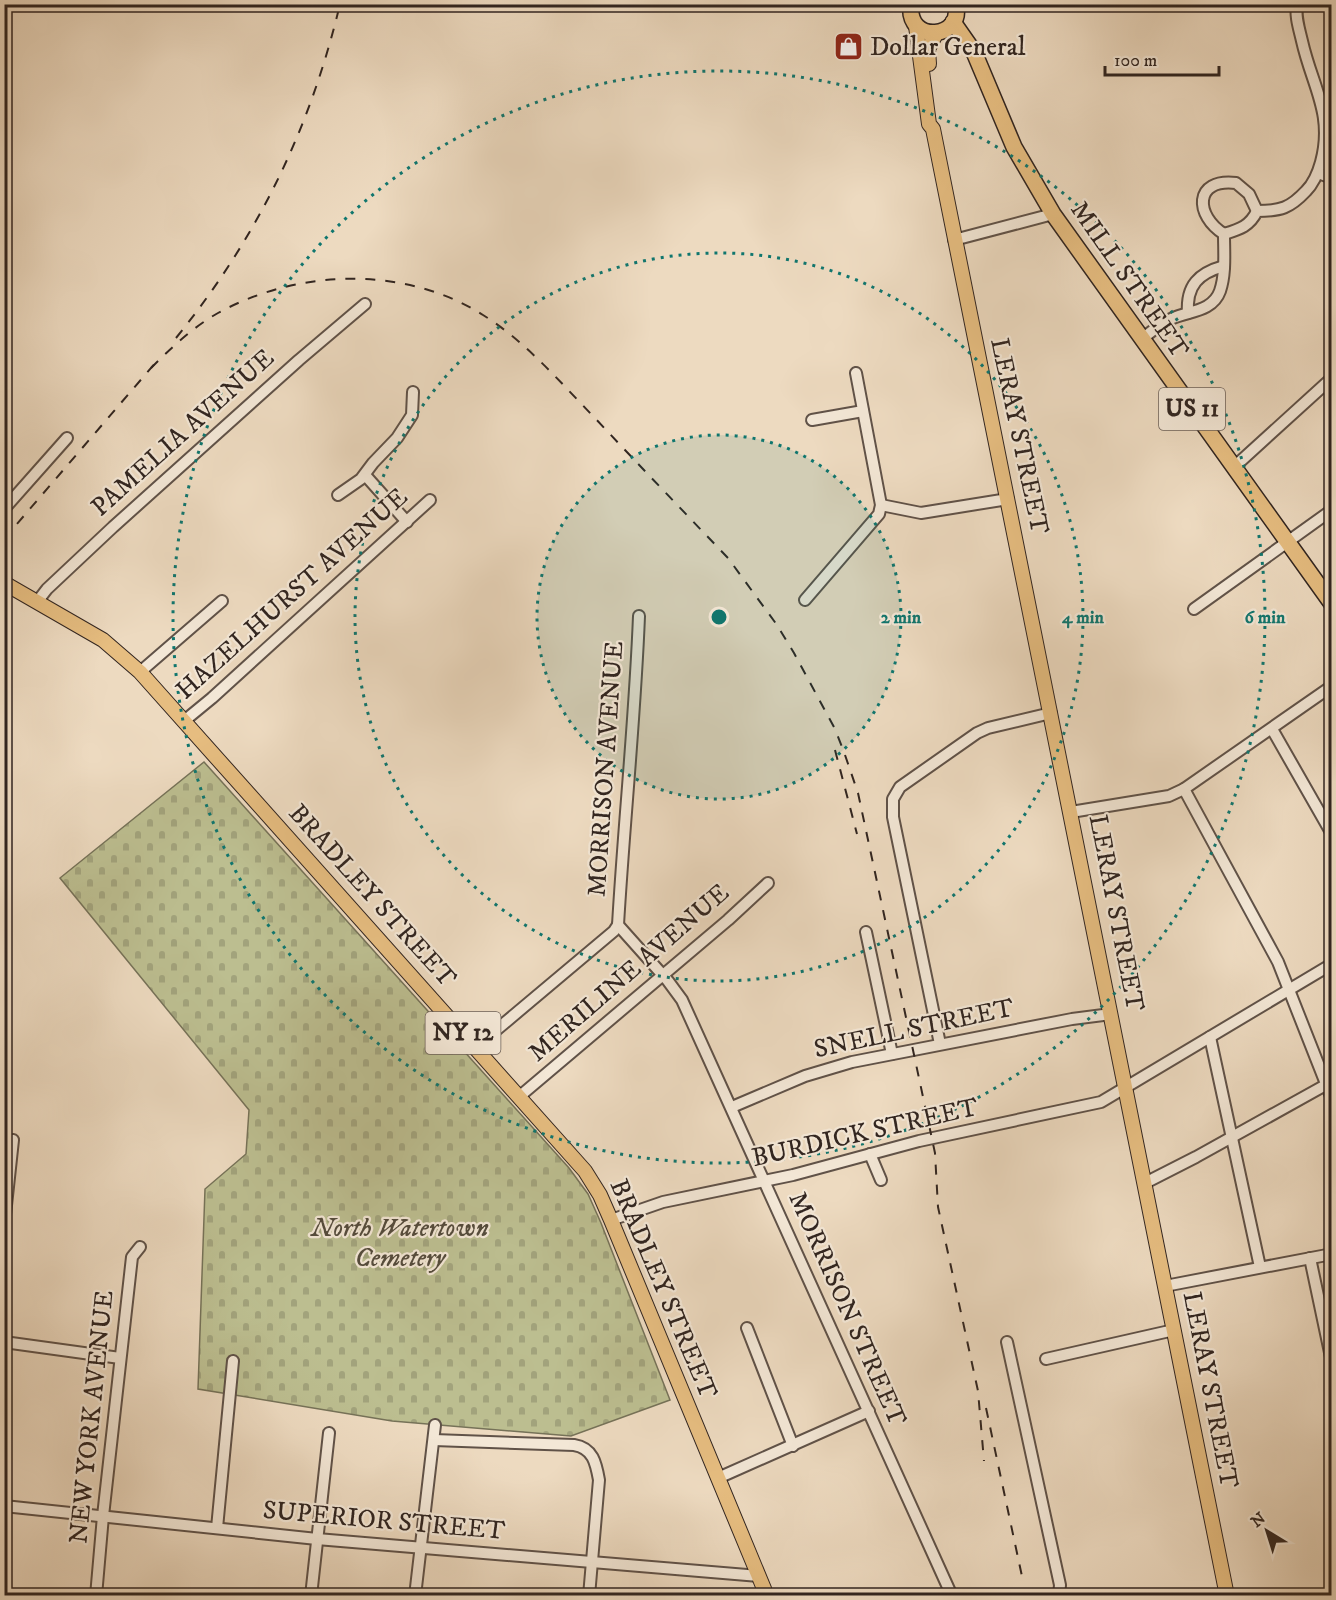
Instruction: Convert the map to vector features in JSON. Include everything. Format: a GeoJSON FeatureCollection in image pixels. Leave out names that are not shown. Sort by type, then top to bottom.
{"type":"FeatureCollection","features":[{"type":"Feature","properties":{"kind":"highway"},"geometry":{"type":"LineString","coordinates":[[911,4],[912,18],[916,26],[924,32],[945,29],[957,12],[955,4]]}},
{"type":"Feature","properties":{"kind":"highway","name":"MILL STREET"},"geometry":{"type":"LineString","coordinates":[[945,29],[969,54],[975,57],[1014,147],[1053,214],[1332,604]]}},
{"type":"Feature","properties":{"kind":"main road"},"geometry":{"type":"LineString","coordinates":[[916,26],[929,124],[933,129]]}},
{"type":"Feature","properties":{"kind":"main road"},"geometry":{"type":"LineString","coordinates":[[933,129],[935,122],[928,54],[930,43],[945,29]]}},
{"type":"Feature","properties":{"kind":"main road","name":"LERAY STREET"},"geometry":{"type":"LineString","coordinates":[[933,129],[1227,1596]]}},
{"type":"Feature","properties":{"kind":"main road","name":"BRADLEY STREET"},"geometry":{"type":"LineString","coordinates":[[4,583],[103,640],[140,672],[585,1171],[600,1195],[611,1220],[767,1596]]}},
{"type":"Feature","properties":{"kind":"street"},"geometry":{"type":"LineString","coordinates":[[1257,211],[1276,211],[1288,207],[1311,186],[1318,173],[1326,142],[1322,105],[1306,60],[1296,15],[1297,4]]}},
{"type":"Feature","properties":{"kind":"street"},"geometry":{"type":"LineString","coordinates":[[1318,173],[1332,178]]}},
{"type":"Feature","properties":{"kind":"street"},"geometry":{"type":"LineString","coordinates":[[1236,183],[1250,194],[1257,211],[1252,221],[1243,228],[1224,234],[1215,229],[1206,217],[1203,197],[1208,188],[1216,184],[1236,183]]}},
{"type":"Feature","properties":{"kind":"street"},"geometry":{"type":"LineString","coordinates":[[954,240],[1053,214]]}},
{"type":"Feature","properties":{"kind":"street"},"geometry":{"type":"LineString","coordinates":[[1142,339],[1159,325],[1201,310],[1211,304],[1220,293],[1224,266],[1224,234]]}},
{"type":"Feature","properties":{"kind":"street"},"geometry":{"type":"LineString","coordinates":[[1188,314],[1190,296],[1197,278],[1206,272],[1224,266]]}},
{"type":"Feature","properties":{"kind":"street","name":"PAMELIA AVENUE"},"geometry":{"type":"LineString","coordinates":[[37,602],[53,583],[113,527],[299,360],[365,304]]}},
{"type":"Feature","properties":{"kind":"street"},"geometry":{"type":"LineString","coordinates":[[805,600],[879,514],[881,505],[856,373]]}},
{"type":"Feature","properties":{"kind":"street"},"geometry":{"type":"LineString","coordinates":[[1233,468],[1332,378]]}},
{"type":"Feature","properties":{"kind":"street"},"geometry":{"type":"LineString","coordinates":[[338,495],[365,475],[409,421],[412,415],[413,392]]}},
{"type":"Feature","properties":{"kind":"street"},"geometry":{"type":"LineString","coordinates":[[812,420],[863,411]]}},
{"type":"Feature","properties":{"kind":"street"},"geometry":{"type":"LineString","coordinates":[[4,509],[67,438]]}},
{"type":"Feature","properties":{"kind":"street"},"geometry":{"type":"LineString","coordinates":[[365,475],[407,522]]}},
{"type":"Feature","properties":{"kind":"street"},"geometry":{"type":"LineString","coordinates":[[881,505],[921,513],[1008,499]]}},
{"type":"Feature","properties":{"kind":"street","name":"HAZELHURST AVENUE"},"geometry":{"type":"LineString","coordinates":[[184,721],[430,500]]}},
{"type":"Feature","properties":{"kind":"street"},"geometry":{"type":"LineString","coordinates":[[1194,609],[1332,510]]}},
{"type":"Feature","properties":{"kind":"street"},"geometry":{"type":"LineString","coordinates":[[140,672],[222,601]]}},
{"type":"Feature","properties":{"kind":"street","name":"MORRISON AVENUE"},"geometry":{"type":"LineString","coordinates":[[618,925],[639,616]]}},
{"type":"Feature","properties":{"kind":"street"},"geometry":{"type":"LineString","coordinates":[[1071,812],[1169,796],[1184,789],[1332,686]]}},
{"type":"Feature","properties":{"kind":"street"},"geometry":{"type":"LineString","coordinates":[[940,1044],[893,817],[893,799],[900,787],[977,733],[988,728],[1051,713]]}},
{"type":"Feature","properties":{"kind":"street"},"geometry":{"type":"LineString","coordinates":[[1272,729],[1332,834]]}},
{"type":"Feature","properties":{"kind":"street"},"geometry":{"type":"LineString","coordinates":[[1184,789],[1264,934],[1329,1083],[1332,1100]]}},
{"type":"Feature","properties":{"kind":"street","name":"MERILINE AVENUE"},"geometry":{"type":"LineString","coordinates":[[520,1096],[768,884]]}},
{"type":"Feature","properties":{"kind":"street"},"geometry":{"type":"LineString","coordinates":[[476,1047],[614,931],[618,925]]}},
{"type":"Feature","properties":{"kind":"street","name":"MORRISON STREET"},"geometry":{"type":"LineString","coordinates":[[618,925],[682,1000],[952,1596]]}},
{"type":"Feature","properties":{"kind":"street"},"geometry":{"type":"LineString","coordinates":[[866,932],[892,1054]]}},
{"type":"Feature","properties":{"kind":"street","name":"BURDICK STREET"},"geometry":{"type":"LineString","coordinates":[[611,1220],[663,1202],[764,1181],[932,1138],[1101,1102],[1332,964]]}},
{"type":"Feature","properties":{"kind":"street","name":"SNELL STREET"},"geometry":{"type":"LineString","coordinates":[[732,1107],[805,1076],[852,1062],[1072,1019],[1111,1014]]}},
{"type":"Feature","properties":{"kind":"street"},"geometry":{"type":"LineString","coordinates":[[1210,1037],[1260,1267]]}},
{"type":"Feature","properties":{"kind":"street"},"geometry":{"type":"LineString","coordinates":[[1145,1183],[1329,1083]]}},
{"type":"Feature","properties":{"kind":"street"},"geometry":{"type":"LineString","coordinates":[[4,1224],[13,1140]]}},
{"type":"Feature","properties":{"kind":"street"},"geometry":{"type":"LineString","coordinates":[[870,1154],[881,1180]]}},
{"type":"Feature","properties":{"kind":"street","name":"NEW YORK AVENUE"},"geometry":{"type":"LineString","coordinates":[[96,1596],[132,1257],[140,1247]]}},
{"type":"Feature","properties":{"kind":"street"},"geometry":{"type":"LineString","coordinates":[[1165,1286],[1332,1254]]}},
{"type":"Feature","properties":{"kind":"street"},"geometry":{"type":"LineString","coordinates":[[1310,1258],[1332,1362]]}},
{"type":"Feature","properties":{"kind":"street"},"geometry":{"type":"LineString","coordinates":[[747,1328],[793,1446]]}},
{"type":"Feature","properties":{"kind":"street"},"geometry":{"type":"LineString","coordinates":[[1046,1359],[1174,1330]]}},
{"type":"Feature","properties":{"kind":"street"},"geometry":{"type":"LineString","coordinates":[[4,1342],[120,1358]]}},
{"type":"Feature","properties":{"kind":"street"},"geometry":{"type":"LineString","coordinates":[[1007,1342],[1060,1585],[1059,1596]]}},
{"type":"Feature","properties":{"kind":"street"},"geometry":{"type":"LineString","coordinates":[[217,1528],[233,1361]]}},
{"type":"Feature","properties":{"kind":"street"},"geometry":{"type":"LineString","coordinates":[[718,1478],[869,1411]]}},
{"type":"Feature","properties":{"kind":"street"},"geometry":{"type":"LineString","coordinates":[[415,1596],[435,1425]]}},
{"type":"Feature","properties":{"kind":"street"},"geometry":{"type":"LineString","coordinates":[[311,1596],[329,1432]]}},
{"type":"Feature","properties":{"kind":"street"},"geometry":{"type":"LineString","coordinates":[[434,1440],[583,1447],[590,1452],[596,1462],[599,1496],[589,1596]]}},
{"type":"Feature","properties":{"kind":"street","name":"SUPERIOR STREET"},"geometry":{"type":"LineString","coordinates":[[4,1506],[317,1539],[759,1576]]}},
{"type":"Feature","properties":{"kind":"green space","name":"North Watertown Cemetery"},"geometry":{"type":"Polygon","coordinates":[[[204,762],[569,1168],[588,1194],[670,1400],[571,1436],[392,1421],[198,1389],[205,1189],[246,1154],[249,1110],[60,878],[204,762]]]}},
{"type":"Feature","properties":{"kind":"railway"},"geometry":{"type":"LineString","coordinates":[[176,338],[232,261],[277,181],[313,95],[340,4]]}},
{"type":"Feature","properties":{"kind":"railway"},"geometry":{"type":"LineString","coordinates":[[151,368],[183,338],[218,313],[249,298],[282,288],[316,281],[351,279],[386,281],[420,287],[452,299],[483,315],[527,349],[728,558],[777,625],[794,653],[835,729],[858,793],[935,1153],[938,1207],[978,1391],[984,1461]]}},
{"type":"Feature","properties":{"kind":"railway"},"geometry":{"type":"LineString","coordinates":[[4,539],[157,361]]}},
{"type":"Feature","properties":{"kind":"railway"},"geometry":{"type":"LineString","coordinates":[[835,750],[857,834]]}},
{"type":"Feature","properties":{"kind":"railway"},"geometry":{"type":"LineString","coordinates":[[986,1408],[1023,1581]]}},
{"type":"Feature","properties":{"kind":"place","name":"Dollar General"},"geometry":{"type":"Point","coordinates":[849,47]}}]}
